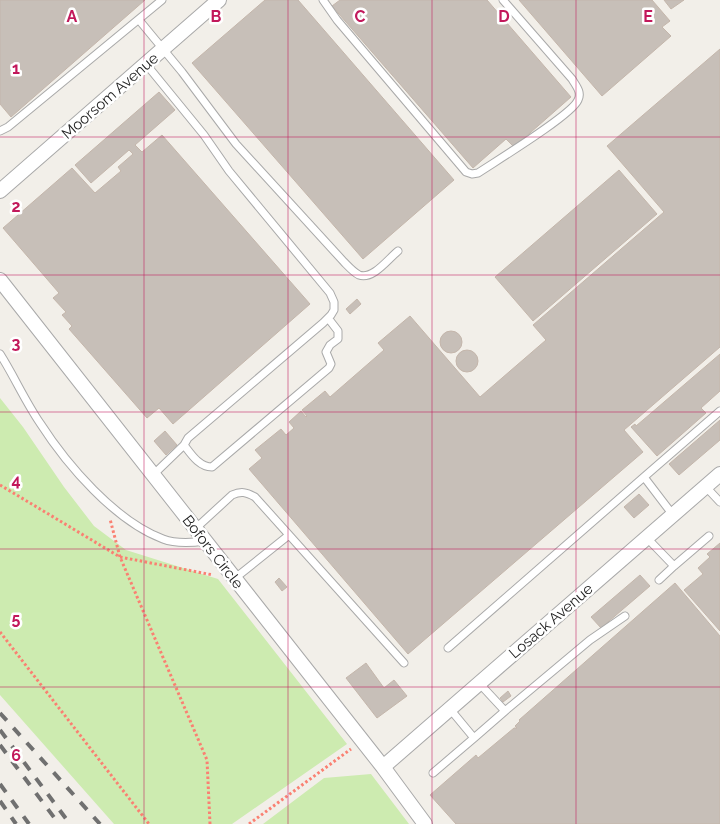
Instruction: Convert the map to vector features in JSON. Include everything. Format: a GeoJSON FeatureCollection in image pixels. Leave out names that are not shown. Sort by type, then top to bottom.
{"type":"FeatureCollection","features":[{"type":"Feature","properties":{"kind":"street","name":"Moorsom Avenue"},"geometry":{"type":"LineString","coordinates":[[0,191],[218,0]]}},
{"type":"Feature","properties":{"kind":"street","name":"Bofors Circle"},"geometry":{"type":"LineString","coordinates":[[0,280],[383,767],[425,824]]}},
{"type":"Feature","properties":{"kind":"street","name":"Losack Avenue"},"geometry":{"type":"LineString","coordinates":[[383,767],[720,474]]}},
{"type":"Feature","properties":{"kind":"lane"},"geometry":{"type":"LineString","coordinates":[[0,131],[8,127],[162,0]]}},
{"type":"Feature","properties":{"kind":"lane"},"geometry":{"type":"LineString","coordinates":[[323,0],[466,172],[472,174],[478,173],[550,125],[576,105],[580,98],[579,91],[572,79],[503,0]]}},
{"type":"Feature","properties":{"kind":"lane"},"geometry":{"type":"LineString","coordinates":[[139,20],[182,72],[236,144],[357,274],[365,276],[373,273],[398,251]]}},
{"type":"Feature","properties":{"kind":"lane"},"geometry":{"type":"LineString","coordinates":[[146,64],[204,135],[229,171],[330,293],[334,302],[334,310],[328,318],[188,438],[184,445],[153,475]]}},
{"type":"Feature","properties":{"kind":"lane"},"geometry":{"type":"LineString","coordinates":[[184,445],[192,456],[205,466],[212,467],[322,375],[331,364],[326,352],[338,339],[338,331],[328,318]]}},
{"type":"Feature","properties":{"kind":"lane"},"geometry":{"type":"LineString","coordinates":[[0,354],[40,423],[77,472],[105,501],[134,523],[164,539],[187,543],[205,541]]}},
{"type":"Feature","properties":{"kind":"lane"},"geometry":{"type":"LineString","coordinates":[[448,648],[720,411]]}},
{"type":"Feature","properties":{"kind":"lane"},"geometry":{"type":"LineString","coordinates":[[644,477],[673,515]]}},
{"type":"Feature","properties":{"kind":"lane"},"geometry":{"type":"LineString","coordinates":[[706,487],[720,502]]}},
{"type":"Feature","properties":{"kind":"lane"},"geometry":{"type":"LineString","coordinates":[[195,529],[232,495],[238,492],[246,492],[255,497],[404,662]]}},
{"type":"Feature","properties":{"kind":"lane"},"geometry":{"type":"LineString","coordinates":[[234,579],[289,535]]}},
{"type":"Feature","properties":{"kind":"lane"},"geometry":{"type":"LineString","coordinates":[[660,580],[709,536]]}},
{"type":"Feature","properties":{"kind":"lane"},"geometry":{"type":"LineString","coordinates":[[647,538],[674,566]]}},
{"type":"Feature","properties":{"kind":"lane"},"geometry":{"type":"LineString","coordinates":[[433,774],[590,640],[625,616]]}},
{"type":"Feature","properties":{"kind":"lane"},"geometry":{"type":"LineString","coordinates":[[479,683],[505,711]]}},
{"type":"Feature","properties":{"kind":"lane"},"geometry":{"type":"LineString","coordinates":[[450,708],[474,738]]}},
{"type":"Feature","properties":{"kind":"path"},"geometry":{"type":"LineString","coordinates":[[0,485],[120,557],[234,579]]}},
{"type":"Feature","properties":{"kind":"path"},"geometry":{"type":"LineString","coordinates":[[105,501],[120,557],[207,760],[210,824]]}},
{"type":"Feature","properties":{"kind":"path"},"geometry":{"type":"LineString","coordinates":[[0,632],[149,824]]}},
{"type":"Feature","properties":{"kind":"path"},"geometry":{"type":"LineString","coordinates":[[249,824],[362,741]]}},
{"type":"Feature","properties":{"kind":"green space"},"geometry":{"type":"Polygon","coordinates":[[[0,398],[94,526],[126,550],[218,579],[347,744],[232,824],[114,824],[0,695],[0,398]]]}},
{"type":"Feature","properties":{"kind":"green space"},"geometry":{"type":"Polygon","coordinates":[[[371,774],[409,824],[263,824],[324,778],[371,774]]]}},
{"type":"Feature","properties":{"kind":"building"},"geometry":{"type":"Polygon","coordinates":[[[0,0],[145,0],[11,117],[0,104],[0,0]]]}},
{"type":"Feature","properties":{"kind":"building"},"geometry":{"type":"Polygon","coordinates":[[[265,0],[298,0],[454,180],[363,259],[192,63],[265,0]]]}},
{"type":"Feature","properties":{"kind":"building"},"geometry":{"type":"Polygon","coordinates":[[[340,0],[487,0],[571,97],[514,147],[506,139],[473,168],[332,6],[340,0]]]}},
{"type":"Feature","properties":{"kind":"building"},"geometry":{"type":"Polygon","coordinates":[[[519,0],[652,0],[670,21],[662,27],[671,36],[602,96],[519,0]]]}},
{"type":"Feature","properties":{"kind":"building"},"geometry":{"type":"Polygon","coordinates":[[[664,0],[684,0],[671,9],[664,0]]]}},
{"type":"Feature","properties":{"kind":"building"},"geometry":{"type":"Polygon","coordinates":[[[720,49],[720,347],[624,430],[643,452],[408,654],[249,469],[262,458],[255,450],[281,429],[286,435],[294,428],[289,422],[301,411],[306,417],[302,410],[325,391],[330,397],[384,350],[378,343],[410,316],[480,397],[546,340],[533,325],[664,212],[607,146],[720,49]]]}},
{"type":"Feature","properties":{"kind":"building"},"geometry":{"type":"Polygon","coordinates":[[[159,92],[175,110],[135,145],[142,152],[162,135],[310,304],[173,424],[159,408],[147,418],[69,329],[72,326],[62,315],[66,312],[53,298],[59,293],[3,228],[72,168],[95,193],[121,171],[118,167],[133,154],[129,150],[91,183],[75,165],[159,92]]]}},
{"type":"Feature","properties":{"kind":"building"},"geometry":{"type":"Polygon","coordinates":[[[619,170],[657,214],[533,321],[495,277],[619,170]]]}},
{"type":"Feature","properties":{"kind":"building"},"geometry":{"type":"Polygon","coordinates":[[[357,299],[361,304],[350,314],[346,309],[357,299]]]}},
{"type":"Feature","properties":{"kind":"building"},"geometry":{"type":"Polygon","coordinates":[[[451,331],[459,334],[462,342],[459,350],[451,353],[443,350],[440,342],[443,334],[451,331]]]}},
{"type":"Feature","properties":{"kind":"building"},"geometry":{"type":"Polygon","coordinates":[[[467,350],[475,353],[478,361],[475,369],[467,372],[459,369],[456,361],[459,353],[467,350]]]}},
{"type":"Feature","properties":{"kind":"building"},"geometry":{"type":"Polygon","coordinates":[[[720,354],[720,391],[701,408],[706,413],[657,456],[631,427],[635,424],[636,426],[720,354]]]}},
{"type":"Feature","properties":{"kind":"building"},"geometry":{"type":"Polygon","coordinates":[[[720,420],[720,440],[679,475],[669,464],[720,420]]]}},
{"type":"Feature","properties":{"kind":"building"},"geometry":{"type":"Polygon","coordinates":[[[165,431],[177,445],[166,455],[154,441],[165,431]]]}},
{"type":"Feature","properties":{"kind":"building"},"geometry":{"type":"Polygon","coordinates":[[[639,494],[649,505],[634,518],[624,507],[639,494]]]}},
{"type":"Feature","properties":{"kind":"building"},"geometry":{"type":"Polygon","coordinates":[[[720,543],[720,631],[684,590],[703,574],[698,568],[710,557],[707,554],[720,543]]]}},
{"type":"Feature","properties":{"kind":"building"},"geometry":{"type":"Polygon","coordinates":[[[640,575],[650,586],[601,628],[591,617],[640,575]]]}},
{"type":"Feature","properties":{"kind":"building"},"geometry":{"type":"Polygon","coordinates":[[[279,578],[287,587],[282,591],[275,582],[279,578]]]}},
{"type":"Feature","properties":{"kind":"building"},"geometry":{"type":"Polygon","coordinates":[[[675,583],[720,636],[720,824],[456,824],[430,795],[476,755],[478,758],[514,728],[517,728],[515,726],[519,720],[675,583]]]}},
{"type":"Feature","properties":{"kind":"building"},"geometry":{"type":"Polygon","coordinates":[[[366,663],[384,688],[394,680],[407,696],[377,718],[346,678],[366,663]]]}},
{"type":"Feature","properties":{"kind":"building"},"geometry":{"type":"Polygon","coordinates":[[[508,691],[511,696],[503,702],[500,698],[508,691]]]}},
{"type":"Feature","properties":{"kind":"railway"},"geometry":{"type":"LineString","coordinates":[[0,713],[100,824]]}},
{"type":"Feature","properties":{"kind":"railway"},"geometry":{"type":"LineString","coordinates":[[0,730],[70,824]]}},
{"type":"Feature","properties":{"kind":"railway"},"geometry":{"type":"LineString","coordinates":[[0,745],[59,824]]}},
{"type":"Feature","properties":{"kind":"railway"},"geometry":{"type":"LineString","coordinates":[[0,784],[29,824]]}},
{"type":"Feature","properties":{"kind":"railway"},"geometry":{"type":"LineString","coordinates":[[0,801],[16,824]]}}]}
